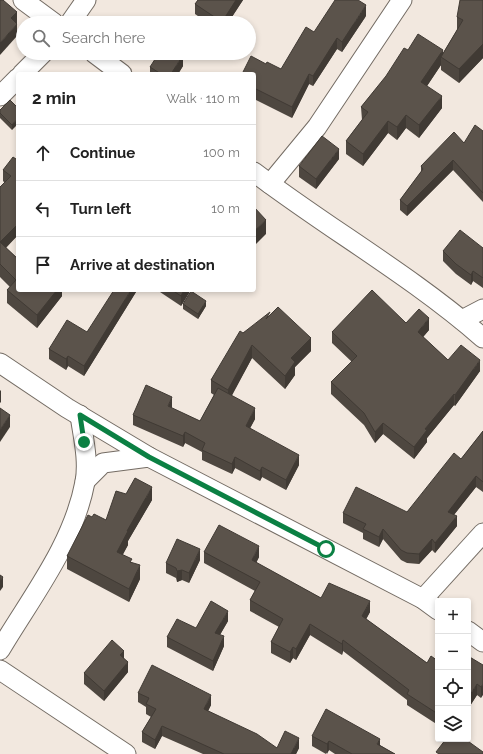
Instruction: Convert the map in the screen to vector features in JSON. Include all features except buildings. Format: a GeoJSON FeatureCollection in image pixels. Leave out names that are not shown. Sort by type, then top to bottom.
{"type":"FeatureCollection","features":[{"type":"Feature","properties":{"kind":"street"},"geometry":{"type":"LineString","coordinates":[[23,0],[45,16]]}},
{"type":"Feature","properties":{"kind":"street"},"geometry":{"type":"LineString","coordinates":[[75,16],[86,0]]}},
{"type":"Feature","properties":{"kind":"street"},"geometry":{"type":"LineString","coordinates":[[270,184],[317,126],[402,0]]}},
{"type":"Feature","properties":{"kind":"street"},"geometry":{"type":"LineString","coordinates":[[24,72],[36,60]]}},
{"type":"Feature","properties":{"kind":"street"},"geometry":{"type":"LineString","coordinates":[[103,60],[119,72]]}},
{"type":"Feature","properties":{"kind":"street"},"geometry":{"type":"LineString","coordinates":[[0,96],[16,80]]}},
{"type":"Feature","properties":{"kind":"street"},"geometry":{"type":"LineString","coordinates":[[256,174],[382,261],[462,320],[483,338]]}},
{"type":"Feature","properties":{"kind":"street"},"geometry":{"type":"LineString","coordinates":[[462,320],[483,309]]}},
{"type":"Feature","properties":{"kind":"street"},"geometry":{"type":"LineString","coordinates":[[0,363],[67,408],[149,457],[431,604],[483,533]]}},
{"type":"Feature","properties":{"kind":"street"},"geometry":{"type":"LineString","coordinates":[[0,650],[47,576],[74,524],[85,481],[85,456],[80,415]]}},
{"type":"Feature","properties":{"kind":"street"},"geometry":{"type":"LineString","coordinates":[[85,481],[103,463],[149,457]]}},
{"type":"Feature","properties":{"kind":"street"},"geometry":{"type":"LineString","coordinates":[[471,633],[483,642]]}},
{"type":"Feature","properties":{"kind":"street"},"geometry":{"type":"LineString","coordinates":[[0,670],[126,754]]}},
{"type":"Feature","properties":{"kind":"route"},"geometry":{"type":"LineString","coordinates":[[84,442],[80,415],[149,457],[326,549]]}}]}
